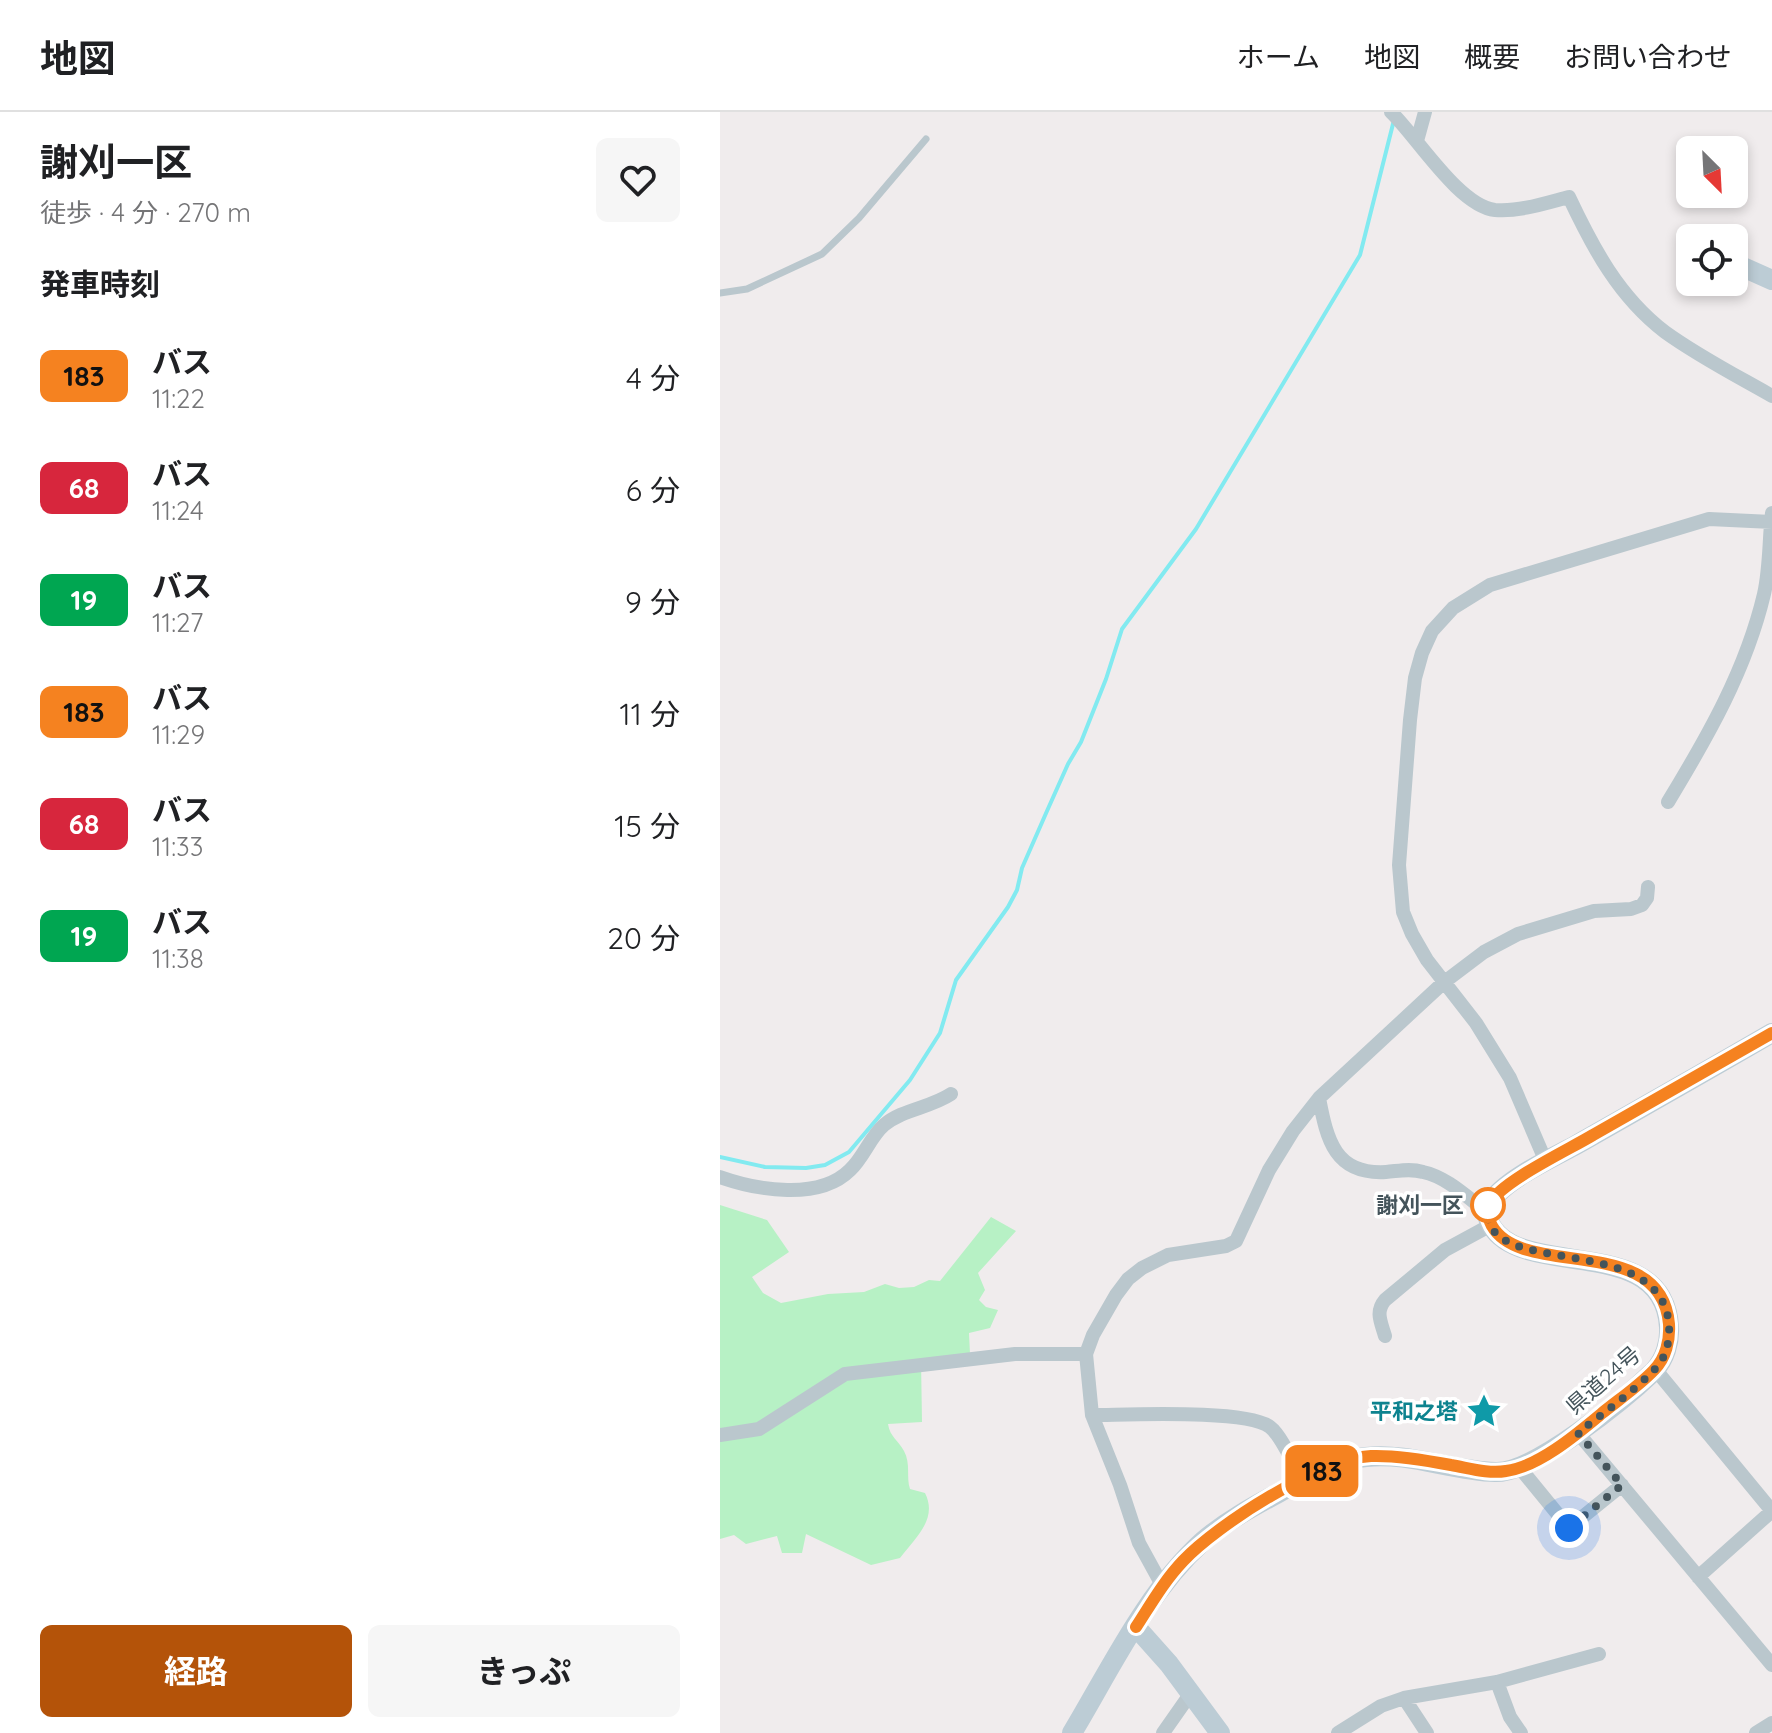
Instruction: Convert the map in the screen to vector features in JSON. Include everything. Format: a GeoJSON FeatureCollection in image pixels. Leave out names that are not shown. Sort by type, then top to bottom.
{"type":"FeatureCollection","features":[{"type":"Feature","properties":{"kind":"main road"},"geometry":{"type":"LineString","coordinates":[[1748,269],[1772,280]]}},
{"type":"Feature","properties":{"kind":"main road"},"geometry":{"type":"LineString","coordinates":[[1489,1218],[1488,1205],[1498,1193],[1546,1162],[1772,1033]]}},
{"type":"Feature","properties":{"kind":"main road","name":"県道24号"},"geometry":{"type":"LineString","coordinates":[[1072,1733],[1162,1585],[1205,1539],[1252,1507],[1302,1480],[1368,1456],[1497,1472],[1520,1468],[1578,1433],[1655,1369],[1666,1350],[1669,1323],[1659,1295],[1650,1284],[1620,1267],[1535,1251],[1506,1242],[1489,1218]]}},
{"type":"Feature","properties":{"kind":"main road"},"geometry":{"type":"LineString","coordinates":[[1136,1627],[1220,1733]]}},
{"type":"Feature","properties":{"kind":"street"},"geometry":{"type":"LineString","coordinates":[[1391,112],[1468,197],[1483,207],[1513,209],[1569,197],[1609,273],[1650,320],[1772,396]]}},
{"type":"Feature","properties":{"kind":"street"},"geometry":{"type":"LineString","coordinates":[[1417,141],[1425,112]]}},
{"type":"Feature","properties":{"kind":"street"},"geometry":{"type":"LineString","coordinates":[[1668,802],[1712,729],[1734,685],[1765,593],[1772,513]]}},
{"type":"Feature","properties":{"kind":"street"},"geometry":{"type":"LineString","coordinates":[[1546,1162],[1497,1055],[1476,1023],[1443,983],[1412,934],[1399,889],[1415,678],[1432,631],[1453,608],[1490,585],[1709,519],[1772,522]]}},
{"type":"Feature","properties":{"kind":"street"},"geometry":{"type":"LineString","coordinates":[[1162,1585],[1139,1543],[1092,1415],[1086,1354],[1116,1295],[1128,1279],[1142,1268],[1168,1255],[1226,1246],[1236,1241],[1280,1150],[1319,1098],[1443,983],[1484,952],[1518,934],[1594,911],[1631,909],[1642,905],[1647,898],[1648,887]]}},
{"type":"Feature","properties":{"kind":"street"},"geometry":{"type":"LineString","coordinates":[[720,1177],[766,1190],[811,1187],[837,1179],[848,1172],[881,1127],[893,1118],[951,1094]]}},
{"type":"Feature","properties":{"kind":"street"},"geometry":{"type":"LineString","coordinates":[[1319,1098],[1330,1143],[1346,1164],[1356,1170],[1370,1172],[1406,1169],[1431,1174],[1443,1179],[1489,1218],[1385,1300],[1380,1306],[1379,1316],[1385,1336]]}},
{"type":"Feature","properties":{"kind":"street"},"geometry":{"type":"LineString","coordinates":[[720,1435],[759,1429],[845,1374],[1015,1354],[1086,1354]]}},
{"type":"Feature","properties":{"kind":"street"},"geometry":{"type":"LineString","coordinates":[[1655,1369],[1772,1511],[1698,1577]]}},
{"type":"Feature","properties":{"kind":"street"},"geometry":{"type":"LineString","coordinates":[[1092,1415],[1208,1415],[1260,1422],[1275,1432],[1302,1480]]}},
{"type":"Feature","properties":{"kind":"street"},"geometry":{"type":"LineString","coordinates":[[1578,1433],[1772,1665]]}},
{"type":"Feature","properties":{"kind":"street"},"geometry":{"type":"LineString","coordinates":[[1520,1468],[1569,1528],[1622,1485]]}},
{"type":"Feature","properties":{"kind":"street"},"geometry":{"type":"LineString","coordinates":[[1338,1733],[1381,1706],[1404,1698],[1497,1682],[1599,1654]]}},
{"type":"Feature","properties":{"kind":"street"},"geometry":{"type":"LineString","coordinates":[[1497,1682],[1510,1717],[1521,1733]]}},
{"type":"Feature","properties":{"kind":"street"},"geometry":{"type":"LineString","coordinates":[[1163,1733],[1191,1693]]}},
{"type":"Feature","properties":{"kind":"street"},"geometry":{"type":"LineString","coordinates":[[1404,1698],[1427,1733]]}},
{"type":"Feature","properties":{"kind":"street"},"geometry":{"type":"LineString","coordinates":[[1756,1733],[1772,1723]]}},
{"type":"Feature","properties":{"kind":"lane"},"geometry":{"type":"LineString","coordinates":[[720,293],[747,289],[822,254],[859,218],[926,139]]}},
{"type":"Feature","properties":{"kind":"green space"},"geometry":{"type":"Polygon","coordinates":[[[720,1205],[767,1220],[789,1252],[752,1277],[763,1293],[781,1303],[828,1294],[864,1292],[885,1284],[899,1288],[914,1287],[929,1280],[940,1281],[991,1217],[1016,1231],[978,1273],[985,1290],[979,1300],[986,1307],[998,1310],[990,1328],[969,1333],[970,1354],[921,1360],[922,1422],[888,1424],[906,1456],[910,1489],[925,1493],[929,1511],[923,1527],[900,1558],[871,1565],[806,1534],[802,1553],[782,1553],[777,1536],[746,1544],[734,1535],[720,1539],[720,1205]]]}},
{"type":"Feature","properties":{"kind":"waterway"},"geometry":{"type":"LineString","coordinates":[[720,1157],[765,1167],[825,1165],[849,1152],[910,1080],[940,1033],[956,980],[1017,890],[1022,868],[1068,764],[1081,742],[1122,629],[1196,529],[1360,255],[1394,120]]}},
{"type":"Feature","properties":{"kind":"bus line","name":"183"},"geometry":{"type":"LineString","coordinates":[[1136,1627],[1162,1585],[1205,1539],[1252,1507],[1302,1480],[1368,1456],[1484,1471],[1520,1468],[1578,1433],[1655,1369],[1666,1350],[1669,1323],[1659,1295],[1650,1284],[1620,1267],[1535,1251],[1506,1242],[1488,1218],[1488,1205],[1506,1187],[1546,1162],[1772,1033]]}},
{"type":"Feature","properties":{"kind":"place","name":"謝刈一区"},"geometry":{"type":"Point","coordinates":[1488,1205]}},
{"type":"Feature","properties":{"kind":"place","name":"平和之塔"},"geometry":{"type":"Point","coordinates":[1484,1411]}},
{"type":"Feature","properties":{"kind":"route"},"geometry":{"type":"LineString","coordinates":[[1488,1205],[1488,1218],[1506,1242],[1535,1251],[1620,1267],[1650,1284],[1666,1310],[1669,1336],[1666,1350],[1655,1369],[1578,1433],[1622,1485],[1569,1528]]}}]}
